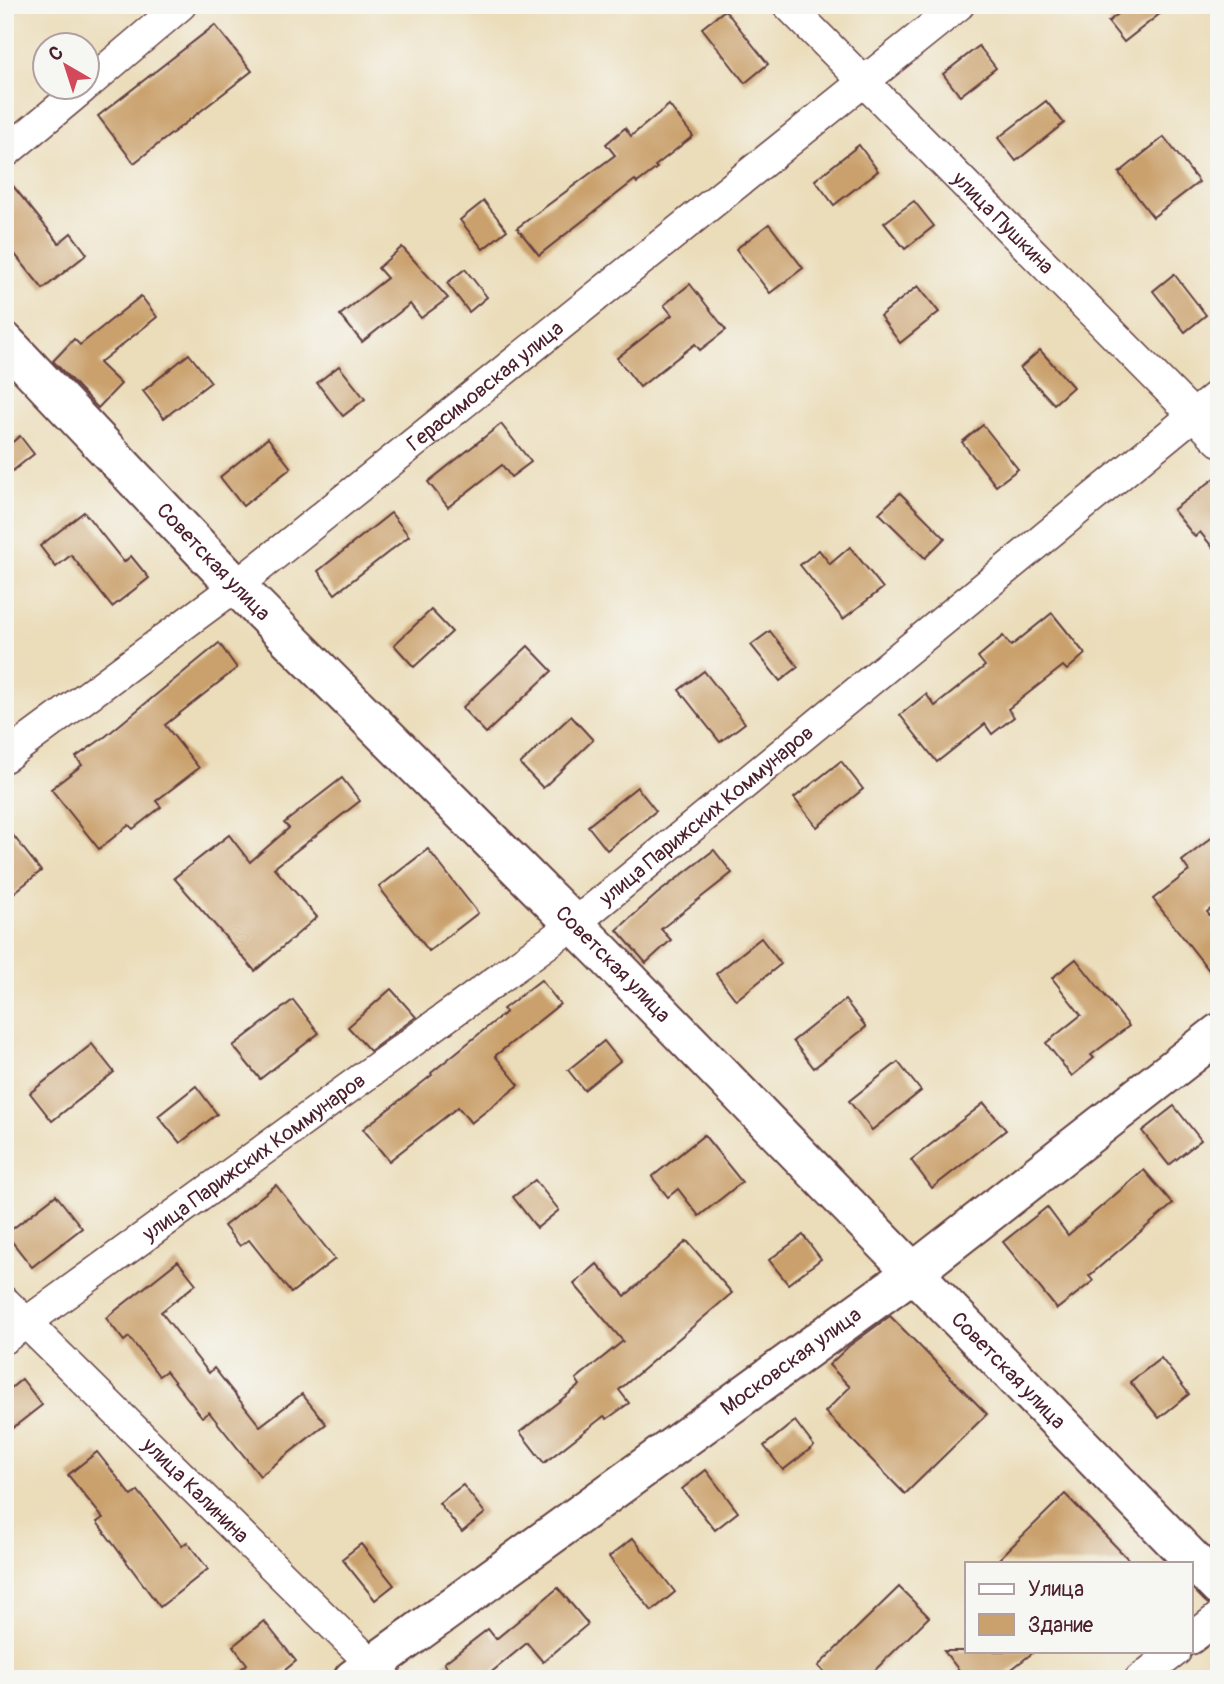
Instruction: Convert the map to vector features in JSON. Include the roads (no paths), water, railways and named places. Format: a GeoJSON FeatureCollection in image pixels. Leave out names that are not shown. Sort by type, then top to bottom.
{"type":"FeatureCollection","features":[{"type":"Feature","properties":{"kind":"street"},"geometry":{"type":"LineString","coordinates":[[102,72],[181,5]]}},
{"type":"Feature","properties":{"kind":"street","name":"улица Пушкина"},"geometry":{"type":"LineString","coordinates":[[788,5],[1219,442]]}},
{"type":"Feature","properties":{"kind":"street","name":"Герасимовская улица"},"geometry":{"type":"LineString","coordinates":[[5,757],[236,586],[959,5]]}},
{"type":"Feature","properties":{"kind":"street"},"geometry":{"type":"LineString","coordinates":[[5,153],[66,102]]}},
{"type":"Feature","properties":{"kind":"street","name":"Советская улица"},"geometry":{"type":"LineString","coordinates":[[5,342],[236,586],[574,924],[1219,1587]]}},
{"type":"Feature","properties":{"kind":"street","name":"улица Парижских Коммунаров"},"geometry":{"type":"LineString","coordinates":[[12,1321],[574,924],[1219,394]]}},
{"type":"Feature","properties":{"kind":"street","name":"Московская улица"},"geometry":{"type":"LineString","coordinates":[[370,1674],[912,1273],[1219,1033]]}},
{"type":"Feature","properties":{"kind":"street","name":"улица Калинина"},"geometry":{"type":"LineString","coordinates":[[12,1321],[370,1674]]}},
{"type":"Feature","properties":{"kind":"street"},"geometry":{"type":"LineString","coordinates":[[1192,1638],[1219,1617]]}},
{"type":"Feature","properties":{"kind":"street"},"geometry":{"type":"LineString","coordinates":[[1140,1679],[1175,1652]]}}]}
